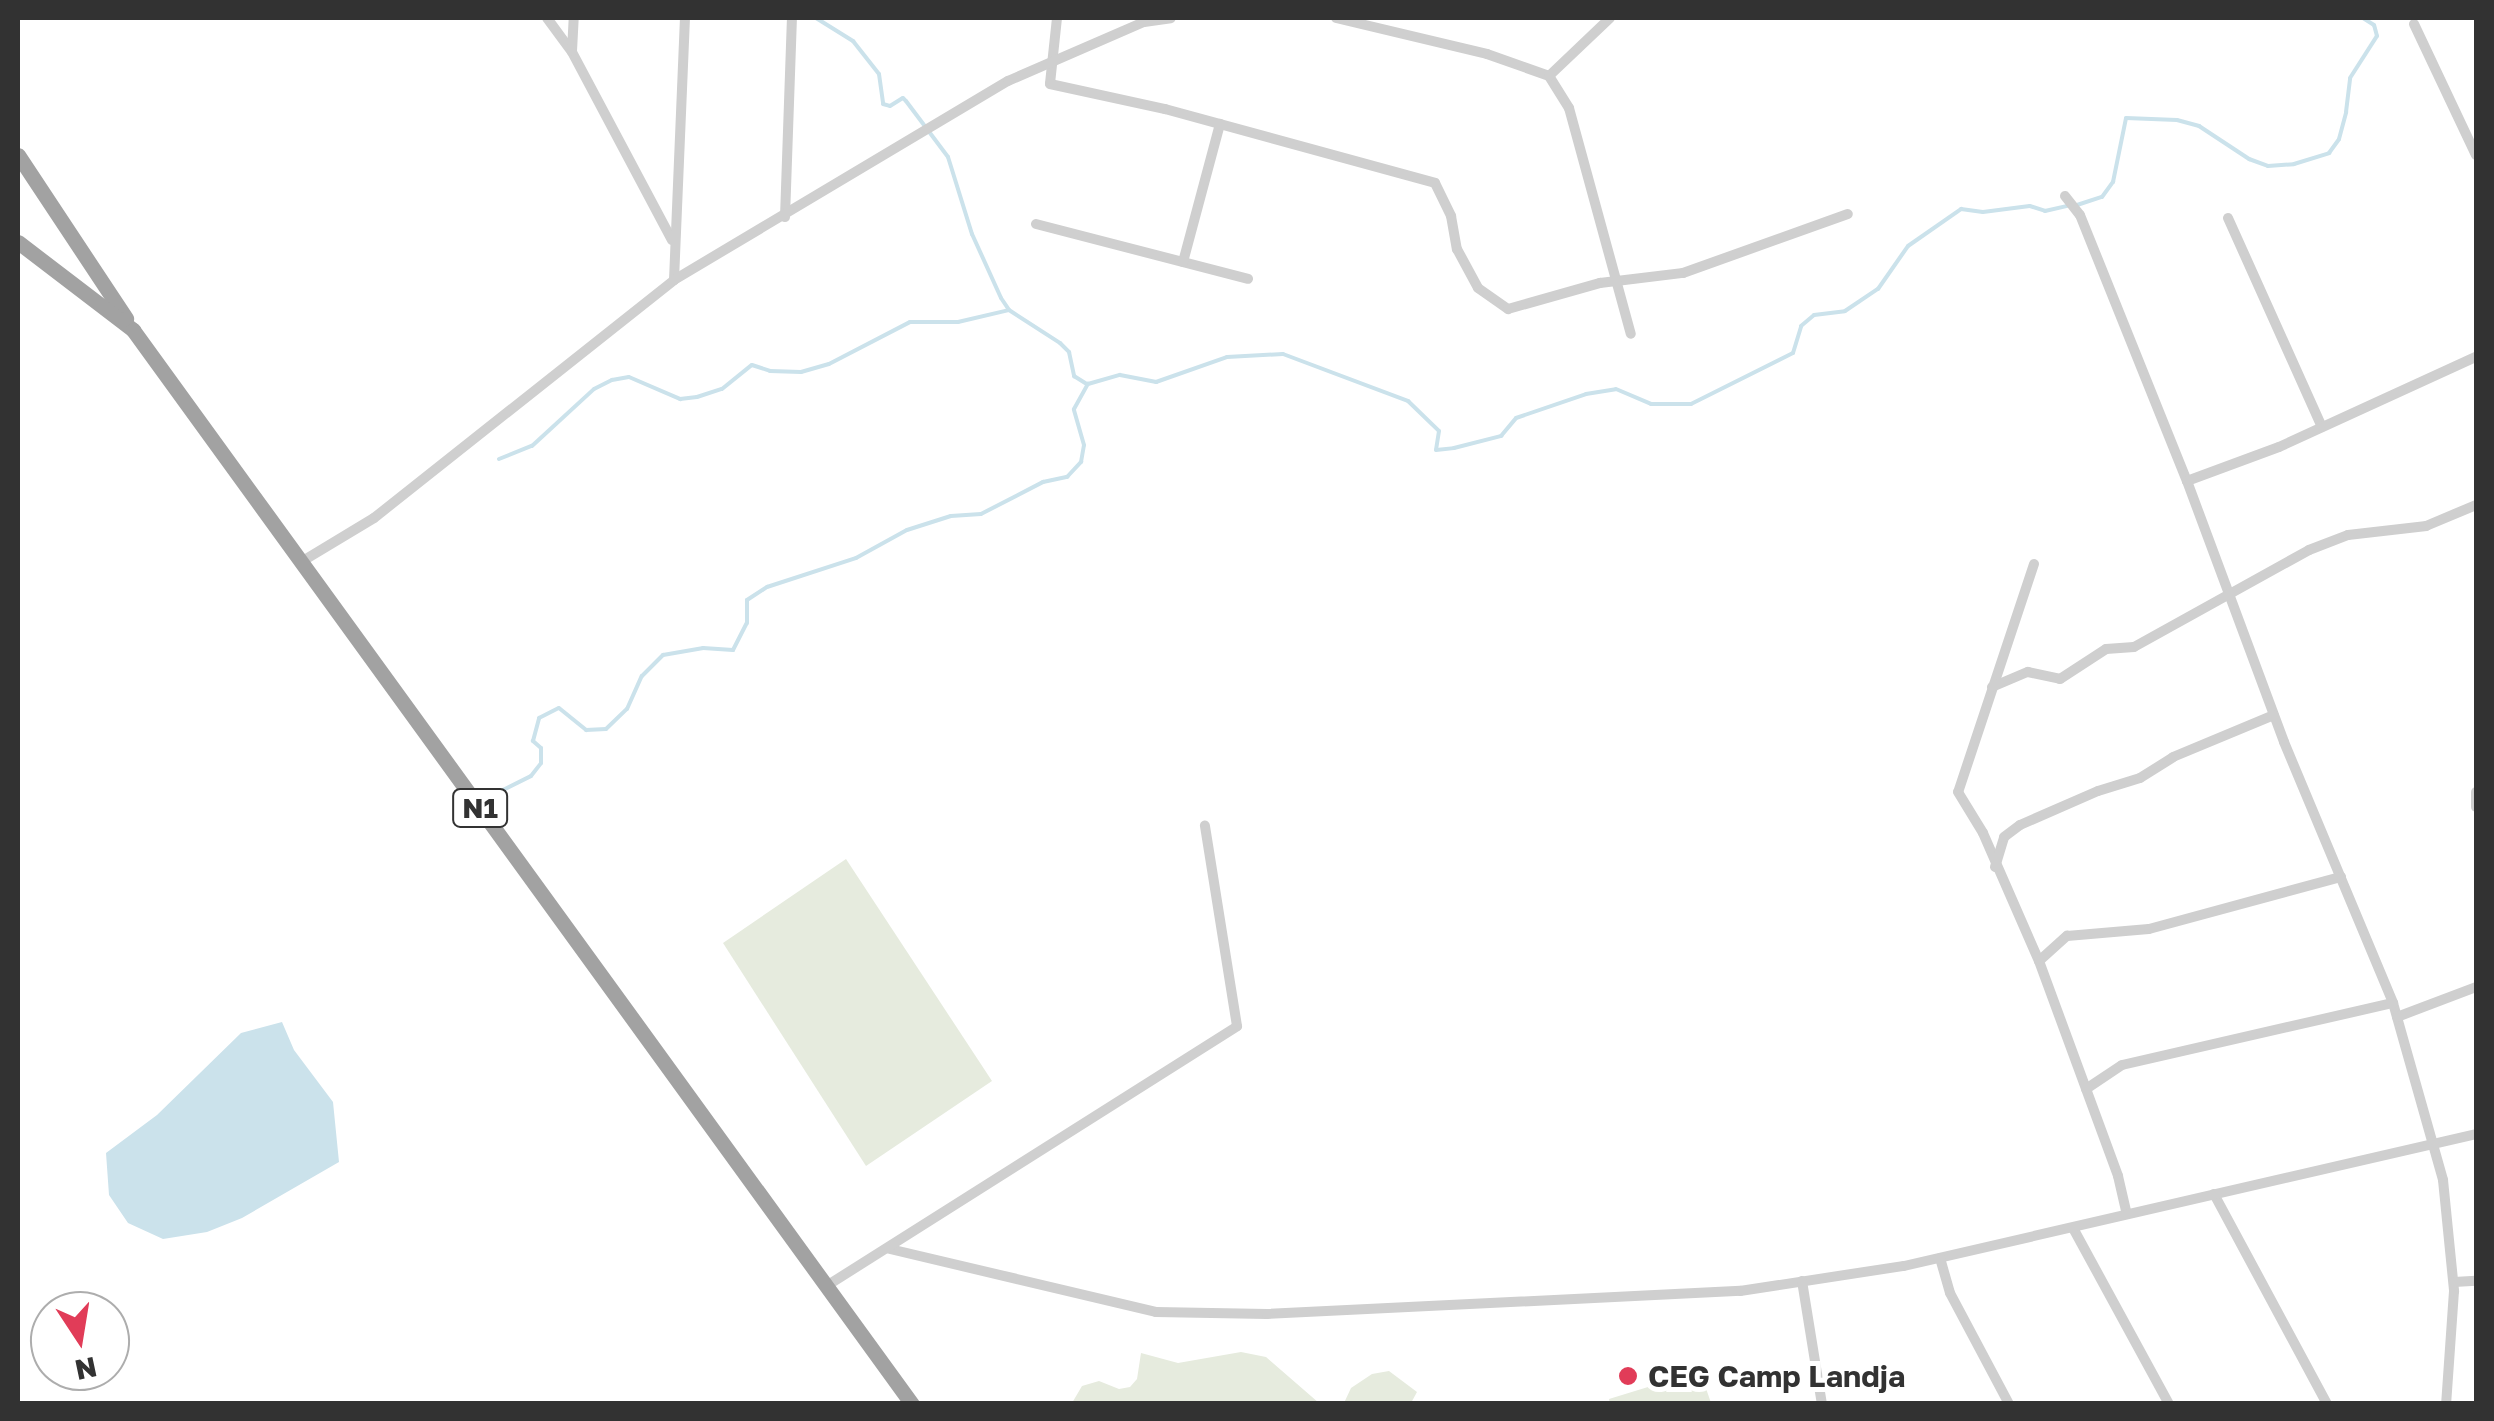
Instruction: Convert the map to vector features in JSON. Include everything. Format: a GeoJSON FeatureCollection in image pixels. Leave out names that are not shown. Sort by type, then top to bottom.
{"type":"FeatureCollection","features":[{"type":"Feature","properties":{"kind":"highway"},"geometry":{"type":"LineString","coordinates":[[18,155],[133,330]]}},
{"type":"Feature","properties":{"kind":"highway","name":"N1"},"geometry":{"type":"LineString","coordinates":[[18,242],[133,330],[912,1404]]}},
{"type":"Feature","properties":{"kind":"street"},"geometry":{"type":"LineString","coordinates":[[547,18],[572,52],[672,241]]}},
{"type":"Feature","properties":{"kind":"street"},"geometry":{"type":"LineString","coordinates":[[572,52],[574,18]]}},
{"type":"Feature","properties":{"kind":"street"},"geometry":{"type":"LineString","coordinates":[[674,280],[672,241],[686,18]]}},
{"type":"Feature","properties":{"kind":"street"},"geometry":{"type":"LineString","coordinates":[[1057,18],[1050,84],[1220,124],[1435,182],[1451,216],[1457,249],[1478,288],[1508,309],[1616,280],[1683,273],[1848,214]]}},
{"type":"Feature","properties":{"kind":"street"},"geometry":{"type":"LineString","coordinates":[[300,562],[374,518],[674,280],[1008,81],[1144,22],[1171,18]]}},
{"type":"Feature","properties":{"kind":"street"},"geometry":{"type":"LineString","coordinates":[[1336,18],[1487,54],[1549,76],[1569,108],[1631,334]]}},
{"type":"Feature","properties":{"kind":"street"},"geometry":{"type":"LineString","coordinates":[[1585,18],[1595,28]]}},
{"type":"Feature","properties":{"kind":"street"},"geometry":{"type":"LineString","coordinates":[[1549,76],[1595,28],[1610,18]]}},
{"type":"Feature","properties":{"kind":"street"},"geometry":{"type":"LineString","coordinates":[[785,217],[792,20]]}},
{"type":"Feature","properties":{"kind":"street"},"geometry":{"type":"LineString","coordinates":[[2414,24],[2476,155]]}},
{"type":"Feature","properties":{"kind":"street"},"geometry":{"type":"LineString","coordinates":[[1184,262],[1220,124]]}},
{"type":"Feature","properties":{"kind":"street"},"geometry":{"type":"LineString","coordinates":[[2064,196],[2080,214],[2187,481],[2274,716],[2397,1018],[2444,1180],[2454,1282],[2446,1404]]}},
{"type":"Feature","properties":{"kind":"street"},"geometry":{"type":"LineString","coordinates":[[2228,218],[2322,427]]}},
{"type":"Feature","properties":{"kind":"street"},"geometry":{"type":"LineString","coordinates":[[1036,224],[1248,279]]}},
{"type":"Feature","properties":{"kind":"street"},"geometry":{"type":"LineString","coordinates":[[2187,481],[2322,427],[2476,357]]}},
{"type":"Feature","properties":{"kind":"street"},"geometry":{"type":"LineString","coordinates":[[1992,687],[2028,672],[2060,679],[2106,649],[2134,647],[2309,550],[2348,535],[2426,526],[2476,504]]}},
{"type":"Feature","properties":{"kind":"street"},"geometry":{"type":"LineString","coordinates":[[2034,564],[1958,792],[1982,833],[2039,961],[2126,1212]]}},
{"type":"Feature","properties":{"kind":"street"},"geometry":{"type":"LineString","coordinates":[[1995,868],[2004,837],[2020,825],[2098,791],[2140,778],[2174,757],[2274,716]]}},
{"type":"Feature","properties":{"kind":"street"},"geometry":{"type":"LineString","coordinates":[[2476,792],[2476,807]]}},
{"type":"Feature","properties":{"kind":"street"},"geometry":{"type":"LineString","coordinates":[[828,1285],[890,1250],[1237,1026],[1204,826]]}},
{"type":"Feature","properties":{"kind":"street"},"geometry":{"type":"LineString","coordinates":[[2039,961],[2066,936],[2149,929],[2340,877]]}},
{"type":"Feature","properties":{"kind":"street"},"geometry":{"type":"LineString","coordinates":[[2397,1018],[2476,987]]}},
{"type":"Feature","properties":{"kind":"street"},"geometry":{"type":"LineString","coordinates":[[2086,1089],[2122,1065],[2392,1003]]}},
{"type":"Feature","properties":{"kind":"street"},"geometry":{"type":"LineString","coordinates":[[890,1250],[1156,1312],[1267,1314],[1740,1291],[1940,1258],[2476,1134]]}},
{"type":"Feature","properties":{"kind":"street"},"geometry":{"type":"LineString","coordinates":[[2214,1194],[2327,1404]]}},
{"type":"Feature","properties":{"kind":"street"},"geometry":{"type":"LineString","coordinates":[[2073,1228],[2169,1404]]}},
{"type":"Feature","properties":{"kind":"street"},"geometry":{"type":"LineString","coordinates":[[1940,1258],[1950,1294],[2009,1404]]}},
{"type":"Feature","properties":{"kind":"street"},"geometry":{"type":"LineString","coordinates":[[1802,1281],[1822,1404]]}},
{"type":"Feature","properties":{"kind":"street"},"geometry":{"type":"LineString","coordinates":[[2454,1282],[2476,1281]]}},
{"type":"Feature","properties":{"kind":"shaded area"},"geometry":{"type":"Polygon","coordinates":[[[846,859],[992,1081],[866,1166],[723,943],[846,859]]]}},
{"type":"Feature","properties":{"kind":"shaded area"},"geometry":{"type":"Polygon","coordinates":[[[1241,1352],[1266,1357],[1319,1403],[1072,1403],[1082,1386],[1099,1381],[1119,1389],[1130,1387],[1137,1379],[1141,1353],[1178,1363],[1241,1352]]]}},
{"type":"Feature","properties":{"kind":"shaded area"},"geometry":{"type":"Polygon","coordinates":[[[1389,1371],[1417,1392],[1411,1403],[1344,1403],[1351,1388],[1372,1374],[1389,1371]]]}},
{"type":"Feature","properties":{"kind":"shaded area"},"geometry":{"type":"Polygon","coordinates":[[[1700,1371],[1711,1403],[1610,1403],[1609,1399],[1700,1371]]]}},
{"type":"Feature","properties":{"kind":"water"},"geometry":{"type":"Polygon","coordinates":[[[282,1022],[294,1050],[333,1102],[339,1162],[242,1218],[207,1232],[163,1239],[128,1223],[109,1195],[106,1153],[157,1115],[241,1033],[282,1022]]]}},
{"type":"Feature","properties":{"kind":"waterway"},"geometry":{"type":"LineString","coordinates":[[816,18],[853,41],[879,74],[883,104],[890,106],[903,98],[948,157],[972,234],[1001,298],[1009,310],[1060,343],[1069,352],[1074,376],[1087,384]]}},
{"type":"Feature","properties":{"kind":"waterway"},"geometry":{"type":"LineString","coordinates":[[2077,205],[2102,197],[2113,182],[2126,118],[2177,120],[2199,126],[2249,159],[2268,166],[2294,164],[2329,153],[2339,139],[2350,78],[2377,36],[2374,25],[2363,18]]}},
{"type":"Feature","properties":{"kind":"waterway"},"geometry":{"type":"LineString","coordinates":[[495,794],[531,776],[541,763],[541,748],[533,741],[539,718],[559,708],[586,730],[606,729],[627,709],[642,676],[663,655],[703,648],[733,650],[747,623],[747,600],[767,587],[856,558],[907,530],[951,516],[981,514],[1043,482],[1067,477],[1081,462],[1084,445],[1074,409],[1088,384],[1120,375],[1156,382],[1227,357],[1283,354],[1408,401],[1439,431],[1436,450],[1454,448],[1501,436],[1516,418],[1586,394],[1616,389],[1651,404],[1691,404],[1793,353],[1801,326],[1814,315],[1845,311],[1878,289],[1908,246],[1961,209],[1983,212],[2030,206],[2045,211],[2067,206]]}},
{"type":"Feature","properties":{"kind":"waterway"},"geometry":{"type":"LineString","coordinates":[[499,459],[532,446],[594,389],[612,380],[629,377],[680,399],[697,397],[722,389],[752,365],[770,371],[801,372],[829,364],[910,322],[958,322],[1009,310]]}},
{"type":"Feature","properties":{"kind":"place","name":"CEG Camp Landja"},"geometry":{"type":"Point","coordinates":[1628,1376]}}]}
